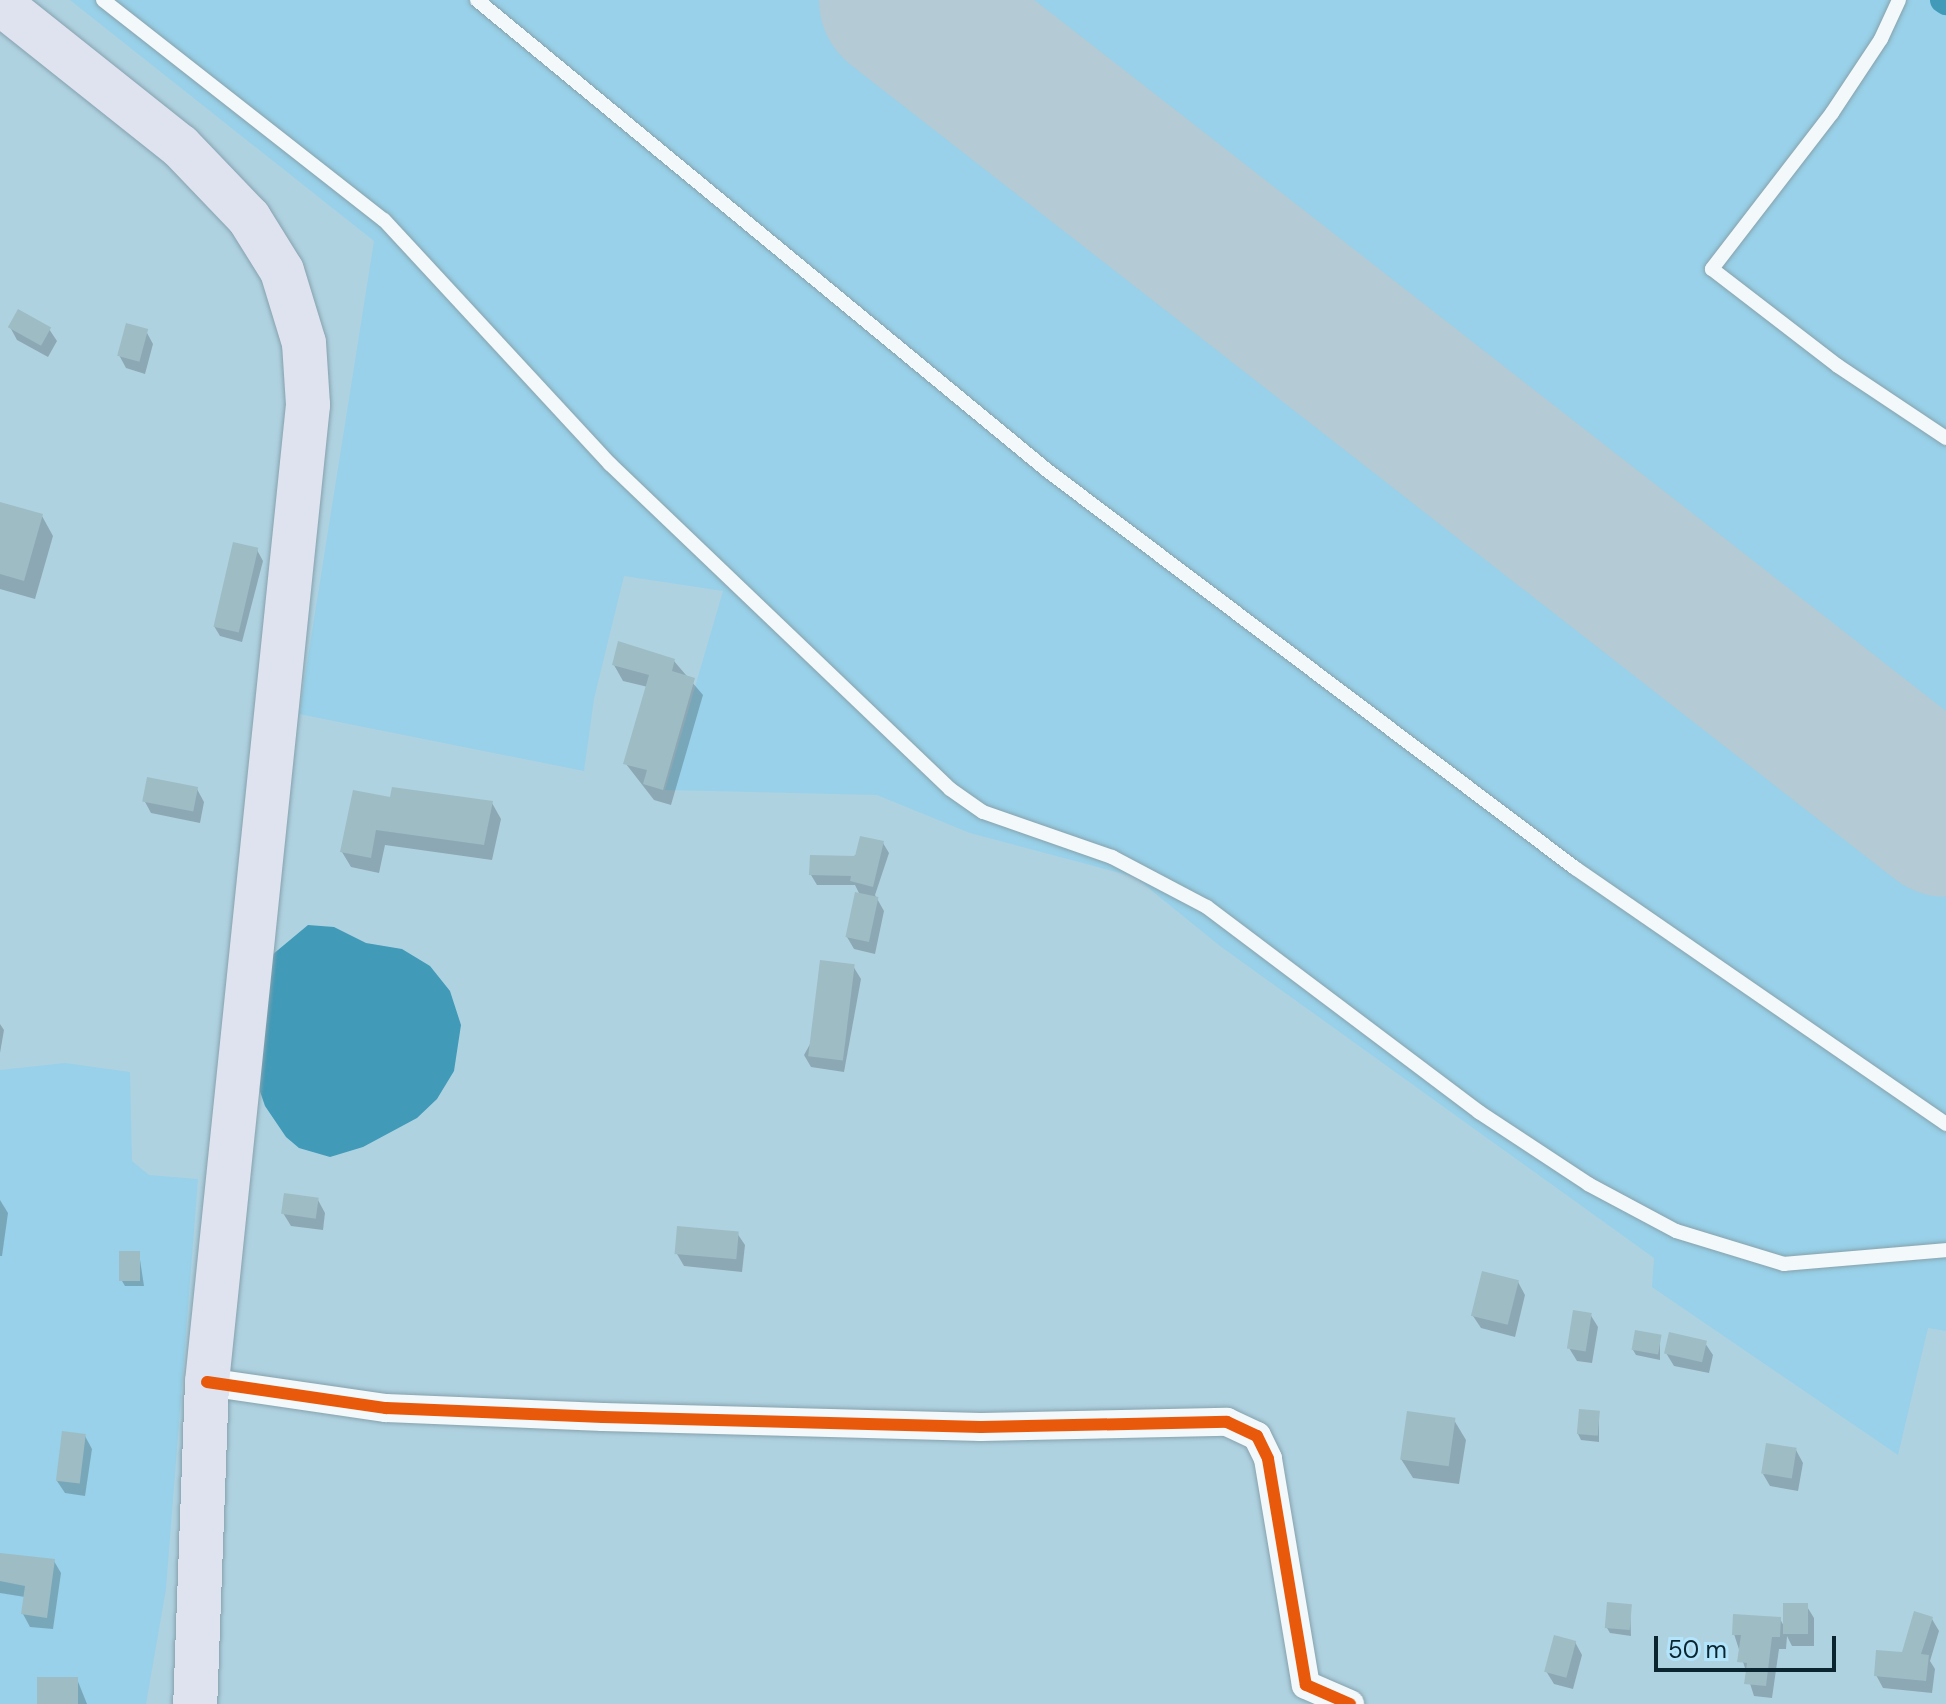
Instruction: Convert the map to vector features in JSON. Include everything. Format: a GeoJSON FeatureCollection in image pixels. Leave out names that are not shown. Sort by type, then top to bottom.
{"type":"FeatureCollection","features":[{"type":"Feature","properties":{"kind":"highway"},"geometry":{"type":"LineString","coordinates":[[0,3],[180,146],[249,218],[282,271],[304,343],[308,405],[235,1085],[207,1382],[195,1704]]}},
{"type":"Feature","properties":{"kind":"street"},"geometry":{"type":"LineString","coordinates":[[207,1382],[386,1408],[603,1417],[981,1427],[1227,1422],[1257,1436],[1268,1459],[1306,1685],[1350,1704]]}},
{"type":"Feature","properties":{"kind":"lane"},"geometry":{"type":"LineString","coordinates":[[103,0],[384,220],[610,464],[950,789],[983,812],[1112,857],[1207,907],[1479,1112],[1588,1184],[1676,1231],[1784,1264],[1946,1250]]}},
{"type":"Feature","properties":{"kind":"lane"},"geometry":{"type":"LineString","coordinates":[[477,0],[1048,471],[1575,868],[1946,1124]]}},
{"type":"Feature","properties":{"kind":"lane"},"geometry":{"type":"LineString","coordinates":[[1899,1],[1881,39],[1832,113],[1712,269],[1838,366],[1946,438]]}},
{"type":"Feature","properties":{"kind":"shaded area"},"geometry":{"type":"Polygon","coordinates":[[[70,0],[1946,0],[1946,1331],[1928,1328],[1898,1455],[1652,1287],[1654,1258],[1220,946],[1135,877],[970,833],[877,795],[665,790],[723,591],[624,576],[594,699],[584,771],[299,714],[374,241],[70,0]]]}},
{"type":"Feature","properties":{"kind":"shaded area"},"geometry":{"type":"Polygon","coordinates":[[[308,925],[334,927],[366,943],[402,949],[430,966],[450,991],[461,1025],[454,1071],[437,1099],[417,1118],[363,1147],[330,1157],[299,1148],[286,1137],[265,1106],[253,1071],[272,955],[308,925]]]}},
{"type":"Feature","properties":{"kind":"shaded area"},"geometry":{"type":"Polygon","coordinates":[[[65,1063],[130,1072],[132,1161],[149,1175],[198,1179],[166,1589],[146,1704],[0,1704],[0,1070],[65,1063]]]}},
{"type":"Feature","properties":{"kind":"building"},"geometry":{"type":"Polygon","coordinates":[[[18,309],[51,327],[41,346],[8,327],[18,309]]]}},
{"type":"Feature","properties":{"kind":"building"},"geometry":{"type":"Polygon","coordinates":[[[126,323],[148,329],[139,362],[117,356],[126,323]]]}},
{"type":"Feature","properties":{"kind":"building"},"geometry":{"type":"Polygon","coordinates":[[[0,502],[43,514],[24,581],[0,574],[0,502]]]}},
{"type":"Feature","properties":{"kind":"building"},"geometry":{"type":"Polygon","coordinates":[[[233,542],[258,548],[239,633],[213,627],[233,542]]]}},
{"type":"Feature","properties":{"kind":"building"},"geometry":{"type":"Polygon","coordinates":[[[618,641],[675,659],[672,671],[695,678],[663,790],[643,784],[647,770],[623,764],[649,675],[612,665],[618,641]]]}},
{"type":"Feature","properties":{"kind":"building"},"geometry":{"type":"Polygon","coordinates":[[[147,777],[198,787],[193,811],[142,802],[147,777]]]}},
{"type":"Feature","properties":{"kind":"building"},"geometry":{"type":"Polygon","coordinates":[[[392,787],[493,801],[484,845],[376,830],[371,858],[340,852],[353,790],[390,797],[392,787]]]}},
{"type":"Feature","properties":{"kind":"building"},"geometry":{"type":"Polygon","coordinates":[[[860,836],[884,841],[873,887],[850,881],[851,876],[809,875],[810,855],[855,856],[860,836]]]}},
{"type":"Feature","properties":{"kind":"building"},"geometry":{"type":"Polygon","coordinates":[[[855,892],[878,897],[869,942],[845,937],[855,892]]]}},
{"type":"Feature","properties":{"kind":"building"},"geometry":{"type":"Polygon","coordinates":[[[820,960],[855,964],[843,1061],[808,1056],[820,960]]]}},
{"type":"Feature","properties":{"kind":"building"},"geometry":{"type":"Polygon","coordinates":[[[284,1193],[319,1198],[316,1219],[281,1214],[284,1193]]]}},
{"type":"Feature","properties":{"kind":"building"},"geometry":{"type":"Polygon","coordinates":[[[677,1226],[739,1231],[736,1259],[675,1254],[677,1226]]]}},
{"type":"Feature","properties":{"kind":"building"},"geometry":{"type":"Polygon","coordinates":[[[119,1251],[140,1251],[140,1281],[119,1281],[119,1251]]]}},
{"type":"Feature","properties":{"kind":"building"},"geometry":{"type":"Polygon","coordinates":[[[1482,1271],[1519,1280],[1508,1325],[1471,1316],[1482,1271]]]}},
{"type":"Feature","properties":{"kind":"building"},"geometry":{"type":"Polygon","coordinates":[[[1573,1310],[1592,1313],[1586,1351],[1567,1349],[1573,1310]]]}},
{"type":"Feature","properties":{"kind":"building"},"geometry":{"type":"Polygon","coordinates":[[[1635,1330],[1662,1335],[1658,1354],[1632,1350],[1635,1330]]]}},
{"type":"Feature","properties":{"kind":"building"},"geometry":{"type":"Polygon","coordinates":[[[1669,1332],[1707,1341],[1702,1362],[1664,1353],[1669,1332]]]}},
{"type":"Feature","properties":{"kind":"building"},"geometry":{"type":"Polygon","coordinates":[[[1579,1409],[1600,1411],[1598,1436],[1577,1434],[1579,1409]]]}},
{"type":"Feature","properties":{"kind":"building"},"geometry":{"type":"Polygon","coordinates":[[[1407,1411],[1456,1418],[1449,1466],[1400,1460],[1407,1411]]]}},
{"type":"Feature","properties":{"kind":"building"},"geometry":{"type":"Polygon","coordinates":[[[62,1431],[86,1434],[80,1484],[56,1481],[62,1431]]]}},
{"type":"Feature","properties":{"kind":"building"},"geometry":{"type":"Polygon","coordinates":[[[1766,1443],[1797,1448],[1792,1478],[1761,1474],[1766,1443]]]}},
{"type":"Feature","properties":{"kind":"building"},"geometry":{"type":"Polygon","coordinates":[[[0,1553],[55,1559],[47,1618],[21,1614],[25,1586],[0,1581],[0,1553]]]}},
{"type":"Feature","properties":{"kind":"building"},"geometry":{"type":"Polygon","coordinates":[[[1607,1602],[1632,1604],[1630,1630],[1605,1628],[1607,1602]]]}},
{"type":"Feature","properties":{"kind":"building"},"geometry":{"type":"Polygon","coordinates":[[[1783,1603],[1808,1603],[1808,1634],[1783,1634],[1783,1603]]]}},
{"type":"Feature","properties":{"kind":"building"},"geometry":{"type":"Polygon","coordinates":[[[1914,1611],[1933,1617],[1921,1654],[1929,1655],[1926,1681],[1874,1676],[1876,1650],[1902,1652],[1914,1611]]]}},
{"type":"Feature","properties":{"kind":"building"},"geometry":{"type":"Polygon","coordinates":[[[1733,1614],[1781,1617],[1780,1637],[1772,1637],[1766,1686],[1744,1684],[1747,1663],[1737,1662],[1741,1635],[1732,1635],[1733,1614]]]}},
{"type":"Feature","properties":{"kind":"building"},"geometry":{"type":"Polygon","coordinates":[[[1554,1635],[1576,1641],[1566,1678],[1544,1672],[1554,1635]]]}},
{"type":"Feature","properties":{"kind":"building"},"geometry":{"type":"Polygon","coordinates":[[[37,1677],[78,1677],[78,1704],[37,1704],[37,1677]]]}},
{"type":"Feature","properties":{"kind":"runway"},"geometry":{"type":"LineString","coordinates":[[901,0],[1946,815]]}},
{"type":"Feature","properties":{"kind":"cycle path"},"geometry":{"type":"LineString","coordinates":[[207,1382],[386,1408],[603,1417],[981,1427],[1227,1422],[1257,1436],[1268,1459],[1306,1685],[1350,1704]]}}]}
